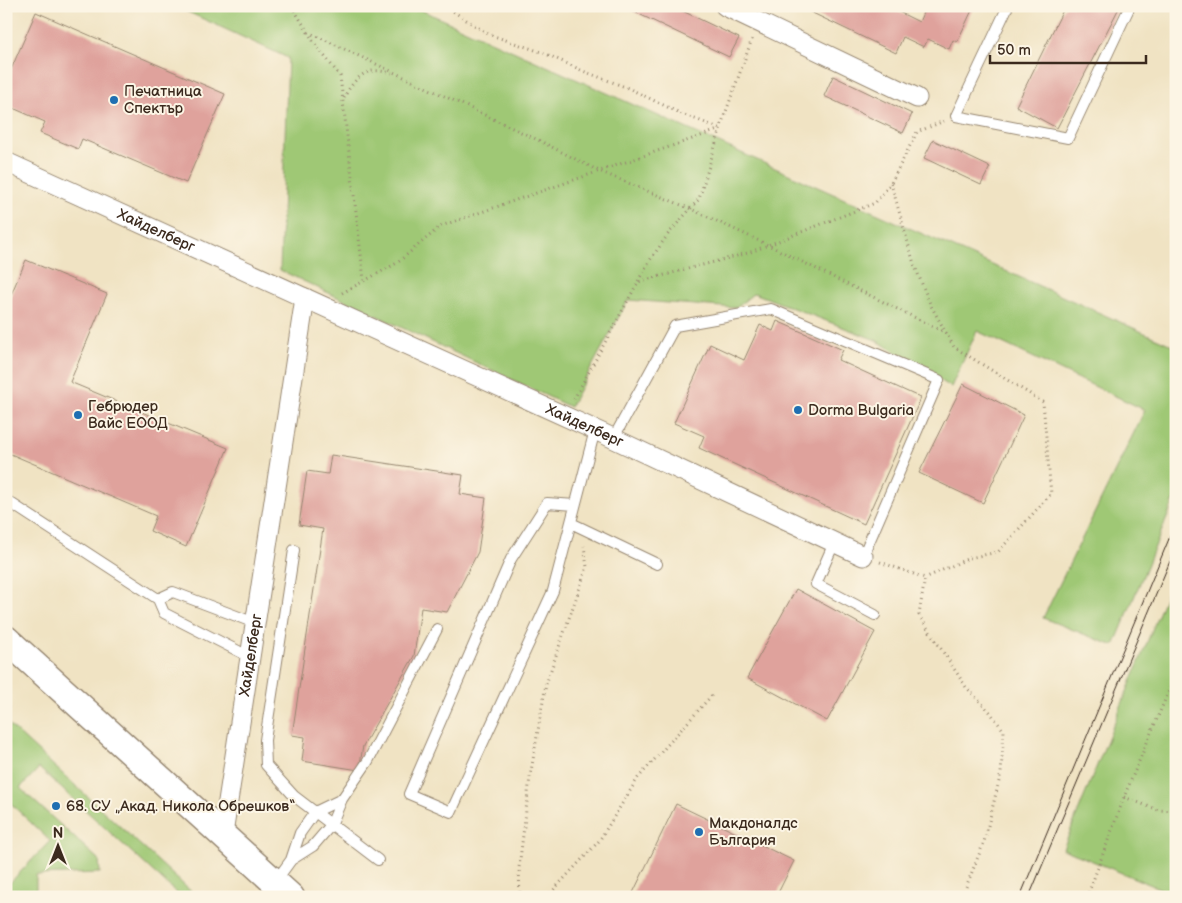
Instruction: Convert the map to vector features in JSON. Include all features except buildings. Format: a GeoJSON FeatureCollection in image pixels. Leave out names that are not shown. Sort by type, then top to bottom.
{"type":"FeatureCollection","features":[{"type":"Feature","properties":{"kind":"main road"},"geometry":{"type":"LineString","coordinates":[[6,639],[283,889]]}},
{"type":"Feature","properties":{"kind":"street"},"geometry":{"type":"LineString","coordinates":[[725,6],[917,98]]}},
{"type":"Feature","properties":{"kind":"street","name":"Хайделберг"},"geometry":{"type":"LineString","coordinates":[[6,162],[613,438],[862,556]]}},
{"type":"Feature","properties":{"kind":"street","name":"Хайделберг"},"geometry":{"type":"LineString","coordinates":[[223,834],[305,298]]}},
{"type":"Feature","properties":{"kind":"lane"},"geometry":{"type":"LineString","coordinates":[[1008,6],[956,116],[1068,138],[1130,6]]}},
{"type":"Feature","properties":{"kind":"lane"},"geometry":{"type":"LineString","coordinates":[[613,438],[675,326],[684,324],[771,309],[939,380],[862,556]]}},
{"type":"Feature","properties":{"kind":"lane"},"geometry":{"type":"LineString","coordinates":[[576,505],[547,503],[511,559],[409,794],[451,812],[553,591],[576,505],[595,430]]}},
{"type":"Feature","properties":{"kind":"lane"},"geometry":{"type":"LineString","coordinates":[[6,500],[158,599],[164,613],[250,657]]}},
{"type":"Feature","properties":{"kind":"lane"},"geometry":{"type":"LineString","coordinates":[[571,523],[657,564]]}},
{"type":"Feature","properties":{"kind":"lane"},"geometry":{"type":"LineString","coordinates":[[834,543],[816,584],[875,615]]}},
{"type":"Feature","properties":{"kind":"lane"},"geometry":{"type":"LineString","coordinates":[[294,550],[265,740],[266,765],[294,796],[378,860]]}},
{"type":"Feature","properties":{"kind":"lane"},"geometry":{"type":"LineString","coordinates":[[158,599],[173,592],[255,623]]}},
{"type":"Feature","properties":{"kind":"lane"},"geometry":{"type":"LineString","coordinates":[[290,860],[313,846],[331,825],[342,799],[368,761],[437,629]]}},
{"type":"Feature","properties":{"kind":"lane"},"geometry":{"type":"LineString","coordinates":[[283,889],[290,860],[300,833],[315,812],[342,799]]}},
{"type":"Feature","properties":{"kind":"path"},"geometry":{"type":"LineString","coordinates":[[292,6],[308,32],[340,76],[364,280]]}},
{"type":"Feature","properties":{"kind":"path"},"geometry":{"type":"LineString","coordinates":[[444,6],[488,34],[544,53],[583,71],[628,88],[682,114],[721,129]]}},
{"type":"Feature","properties":{"kind":"path"},"geometry":{"type":"LineString","coordinates":[[564,416],[650,260],[669,233],[699,199],[758,22]]}},
{"type":"Feature","properties":{"kind":"path"},"geometry":{"type":"LineString","coordinates":[[308,32],[599,171],[690,209],[768,245],[946,333]]}},
{"type":"Feature","properties":{"kind":"path"},"geometry":{"type":"LineString","coordinates":[[343,99],[349,86],[372,70],[396,73]]}},
{"type":"Feature","properties":{"kind":"path"},"geometry":{"type":"LineString","coordinates":[[638,282],[748,253],[875,203],[891,183],[917,132],[956,116]]}},
{"type":"Feature","properties":{"kind":"path"},"geometry":{"type":"LineString","coordinates":[[305,298],[344,293],[397,262],[442,226],[721,129]]}},
{"type":"Feature","properties":{"kind":"path"},"geometry":{"type":"LineString","coordinates":[[862,556],[924,578],[969,558],[998,552],[1051,494],[1043,402],[954,347],[930,304],[914,264],[891,183]]}},
{"type":"Feature","properties":{"kind":"path"},"geometry":{"type":"LineString","coordinates":[[520,897],[519,868],[530,777],[546,684],[587,567],[581,528]]}},
{"type":"Feature","properties":{"kind":"path"},"geometry":{"type":"LineString","coordinates":[[924,578],[919,615],[966,687],[990,712],[1004,731],[1001,773],[984,842],[962,897]]}},
{"type":"Feature","properties":{"kind":"path"},"geometry":{"type":"LineString","coordinates":[[1087,897],[1124,797],[1176,674]]}},
{"type":"Feature","properties":{"kind":"path"},"geometry":{"type":"LineString","coordinates":[[547,897],[599,841],[638,778],[712,696]]}},
{"type":"Feature","properties":{"kind":"path"},"geometry":{"type":"LineString","coordinates":[[1124,797],[1158,810],[1176,811]]}},
{"type":"Feature","properties":{"kind":"green space"},"geometry":{"type":"Polygon","coordinates":[[[175,6],[412,6],[1176,347],[1176,496],[1114,646],[1043,618],[1145,410],[977,331],[951,387],[876,340],[754,293],[736,308],[628,300],[570,407],[280,270],[288,58],[175,6]]]}},
{"type":"Feature","properties":{"kind":"green space"},"geometry":{"type":"Polygon","coordinates":[[[1176,571],[1176,895],[1063,849],[1176,571]]]}},
{"type":"Feature","properties":{"kind":"green space"},"geometry":{"type":"Polygon","coordinates":[[[6,722],[197,897],[181,897],[39,768],[20,788],[99,860],[100,873],[36,875],[36,897],[6,897],[6,887],[50,841],[6,799],[6,722]]]}},
{"type":"Feature","properties":{"kind":"tram line"},"geometry":{"type":"LineString","coordinates":[[1020,897],[1176,522]]}},
{"type":"Feature","properties":{"kind":"tram line"},"geometry":{"type":"LineString","coordinates":[[1029,897],[1176,547]]}},
{"type":"Feature","properties":{"kind":"place","name":"Печатница Спектър"},"geometry":{"type":"Point","coordinates":[114,100]}},
{"type":"Feature","properties":{"kind":"place","name":"Dorma Bulgaria"},"geometry":{"type":"Point","coordinates":[798,410]}},
{"type":"Feature","properties":{"kind":"place","name":"Гебрюдер Вайс ЕООД"},"geometry":{"type":"Point","coordinates":[78,415]}},
{"type":"Feature","properties":{"kind":"place","name":"68. СУ „Акад. Никола Обрешков“"},"geometry":{"type":"Point","coordinates":[56,806]}},
{"type":"Feature","properties":{"kind":"place","name":"Макдоналдс България"},"geometry":{"type":"Point","coordinates":[699,832]}}]}
